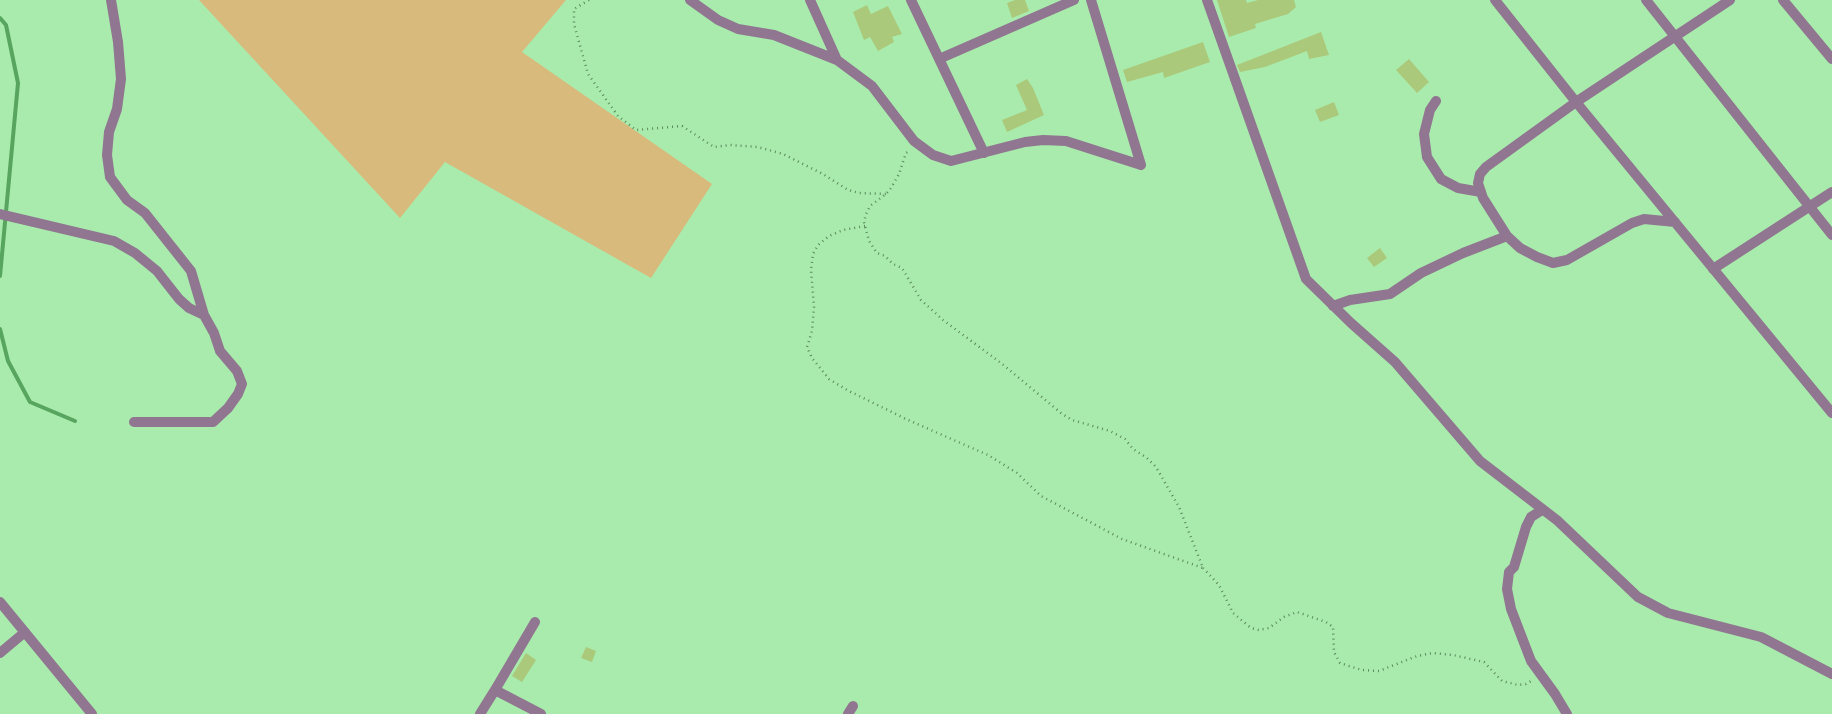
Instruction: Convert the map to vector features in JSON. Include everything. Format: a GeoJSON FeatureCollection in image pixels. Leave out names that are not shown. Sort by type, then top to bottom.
{"type":"FeatureCollection","features":[{"type":"Feature","properties":{"kind":"street"},"geometry":{"type":"LineString","coordinates":[[111,0],[118,42],[121,78],[118,109],[109,132],[107,155],[110,176],[127,200],[145,213],[191,271],[204,315],[214,333],[220,351],[237,371],[242,384],[238,394],[228,408],[213,422],[134,422]]}},
{"type":"Feature","properties":{"kind":"street"},"geometry":{"type":"LineString","coordinates":[[690,0],[718,20],[738,29],[774,35],[837,60],[872,86],[914,141],[933,155],[951,161],[1025,142],[1043,140],[1066,141],[1142,164],[1090,0]]}},
{"type":"Feature","properties":{"kind":"street"},"geometry":{"type":"LineString","coordinates":[[911,0],[984,153]]}},
{"type":"Feature","properties":{"kind":"street"},"geometry":{"type":"LineString","coordinates":[[939,59],[1074,0]]}},
{"type":"Feature","properties":{"kind":"street"},"geometry":{"type":"LineString","coordinates":[[1207,0],[1306,278],[1395,362],[1480,461],[1558,521],[1638,597],[1668,613],[1761,637],[1832,674]]}},
{"type":"Feature","properties":{"kind":"street"},"geometry":{"type":"LineString","coordinates":[[1495,0],[1576,102],[1832,413]]}},
{"type":"Feature","properties":{"kind":"street"},"geometry":{"type":"LineString","coordinates":[[1646,0],[1832,235]]}},
{"type":"Feature","properties":{"kind":"street"},"geometry":{"type":"LineString","coordinates":[[1675,222],[1644,219],[1632,223],[1567,260],[1552,263],[1537,258],[1520,248],[1507,236],[1483,198],[1478,183],[1480,174],[1486,167],[1576,102],[1730,0]]}},
{"type":"Feature","properties":{"kind":"street"},"geometry":{"type":"LineString","coordinates":[[1783,0],[1832,59]]}},
{"type":"Feature","properties":{"kind":"street"},"geometry":{"type":"LineString","coordinates":[[814,1],[837,60]]}},
{"type":"Feature","properties":{"kind":"street"},"geometry":{"type":"LineString","coordinates":[[1436,101],[1430,110],[1424,134],[1427,157],[1441,179],[1458,188],[1481,192]]}},
{"type":"Feature","properties":{"kind":"street"},"geometry":{"type":"LineString","coordinates":[[1713,268],[1832,192]]}},
{"type":"Feature","properties":{"kind":"street"},"geometry":{"type":"LineString","coordinates":[[3,215],[114,241],[135,253],[157,271],[179,299],[189,308],[204,315]]}},
{"type":"Feature","properties":{"kind":"street"},"geometry":{"type":"LineString","coordinates":[[1334,306],[1350,300],[1390,294],[1421,273],[1463,253],[1507,236]]}},
{"type":"Feature","properties":{"kind":"street"},"geometry":{"type":"LineString","coordinates":[[1542,510],[1531,517],[1526,526],[1514,567],[1509,572],[1507,589],[1511,609],[1528,654],[1540,676],[1555,694],[1567,714]]}},
{"type":"Feature","properties":{"kind":"street"},"geometry":{"type":"LineString","coordinates":[[0,602],[92,714]]}},
{"type":"Feature","properties":{"kind":"street"},"geometry":{"type":"LineString","coordinates":[[480,714],[535,622]]}},
{"type":"Feature","properties":{"kind":"street"},"geometry":{"type":"LineString","coordinates":[[0,653],[25,632]]}},
{"type":"Feature","properties":{"kind":"street"},"geometry":{"type":"LineString","coordinates":[[495,690],[541,714]]}},
{"type":"Feature","properties":{"kind":"path"},"geometry":{"type":"LineString","coordinates":[[589,0],[574,9],[574,24],[588,74],[618,116],[636,130],[682,126],[714,147],[758,147],[806,164],[848,190],[860,193],[886,194]]}},
{"type":"Feature","properties":{"kind":"path"},"geometry":{"type":"LineString","coordinates":[[920,146],[906,152],[899,174],[886,194],[870,206],[864,222],[869,241],[877,253],[885,256],[893,264],[902,268],[921,300],[943,320],[1001,363],[1061,413],[1072,420],[1110,431],[1125,439],[1133,449],[1147,458],[1156,468],[1179,507],[1203,568],[1219,585],[1233,613],[1251,628],[1259,630],[1269,628],[1284,617],[1297,612],[1326,622],[1333,627],[1334,652],[1340,663],[1362,670],[1379,671],[1417,656],[1433,653],[1454,655],[1484,662],[1502,681],[1518,685],[1526,684],[1540,676]]}},
{"type":"Feature","properties":{"kind":"path"},"geometry":{"type":"LineString","coordinates":[[865,226],[843,230],[829,236],[818,245],[813,254],[811,270],[814,307],[812,331],[807,347],[812,358],[828,379],[908,420],[988,455],[1017,473],[1041,496],[1122,539],[1203,568]]}},
{"type":"Feature","properties":{"kind":"shaded area"},"geometry":{"type":"Polygon","coordinates":[[[199,0],[566,0],[522,52],[712,184],[651,278],[445,162],[400,218],[199,0]]]}},
{"type":"Feature","properties":{"kind":"building"},"geometry":{"type":"Polygon","coordinates":[[[1015,0],[1025,0],[1029,11],[1012,18],[1007,3],[1015,0]]]}},
{"type":"Feature","properties":{"kind":"building"},"geometry":{"type":"Polygon","coordinates":[[[1217,0],[1246,0],[1247,3],[1258,0],[1294,0],[1296,7],[1288,14],[1255,24],[1256,28],[1229,37],[1217,0]]]}},
{"type":"Feature","properties":{"kind":"building"},"geometry":{"type":"Polygon","coordinates":[[[867,5],[871,14],[888,6],[902,34],[892,37],[894,42],[878,51],[870,37],[864,40],[853,12],[867,5]]]}},
{"type":"Feature","properties":{"kind":"building"},"geometry":{"type":"Polygon","coordinates":[[[1321,32],[1329,55],[1309,59],[1307,51],[1265,67],[1240,72],[1237,65],[1321,32]]]}},
{"type":"Feature","properties":{"kind":"building"},"geometry":{"type":"Polygon","coordinates":[[[1203,42],[1210,62],[1164,78],[1163,72],[1127,82],[1123,70],[1203,42]]]}},
{"type":"Feature","properties":{"kind":"building"},"geometry":{"type":"Polygon","coordinates":[[[1409,59],[1429,82],[1417,93],[1396,70],[1409,59]]]}},
{"type":"Feature","properties":{"kind":"building"},"geometry":{"type":"Polygon","coordinates":[[[1027,79],[1033,88],[1044,115],[1007,132],[1002,120],[1027,110],[1016,85],[1027,79]]]}},
{"type":"Feature","properties":{"kind":"building"},"geometry":{"type":"Polygon","coordinates":[[[1334,102],[1339,115],[1320,122],[1315,110],[1334,102]]]}},
{"type":"Feature","properties":{"kind":"building"},"geometry":{"type":"Polygon","coordinates":[[[1380,248],[1387,258],[1374,267],[1367,258],[1380,248]]]}},
{"type":"Feature","properties":{"kind":"building"},"geometry":{"type":"Polygon","coordinates":[[[586,647],[596,651],[592,662],[581,658],[586,647]]]}},
{"type":"Feature","properties":{"kind":"building"},"geometry":{"type":"Polygon","coordinates":[[[526,653],[536,660],[522,682],[512,676],[526,653]]]}},
{"type":"Feature","properties":{"kind":"waterway"},"geometry":{"type":"LineString","coordinates":[[0,18],[6,25],[18,83],[0,276]]}},
{"type":"Feature","properties":{"kind":"waterway"},"geometry":{"type":"LineString","coordinates":[[0,329],[8,361],[30,402],[75,421]]}}]}
